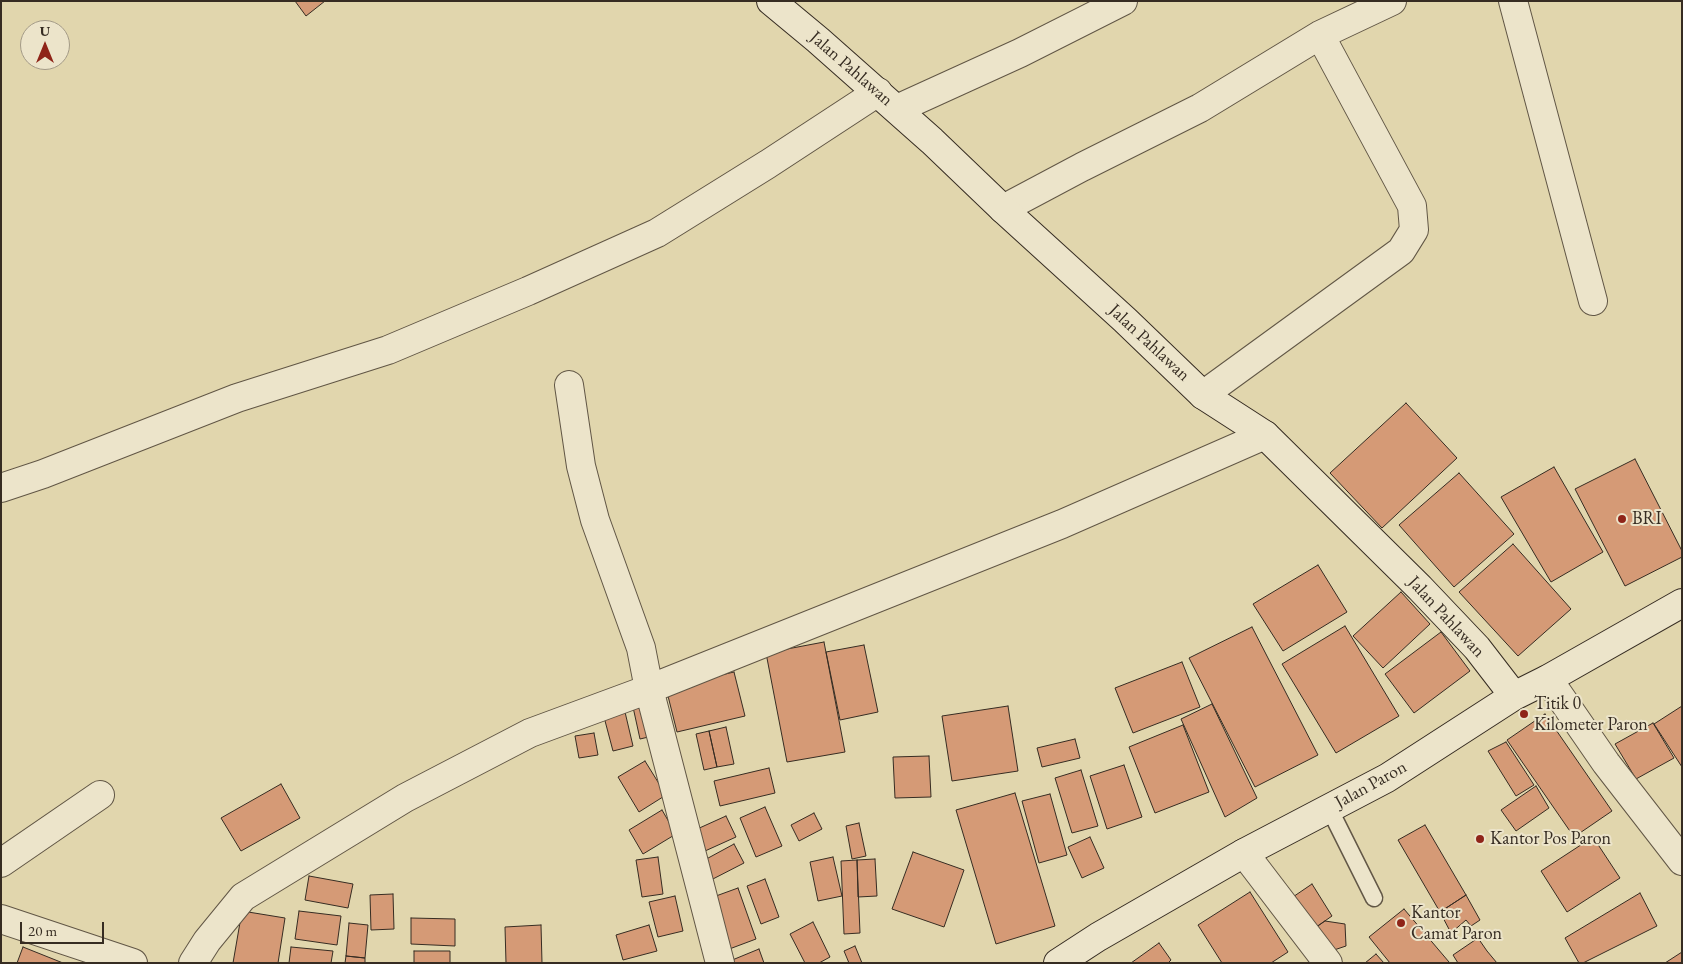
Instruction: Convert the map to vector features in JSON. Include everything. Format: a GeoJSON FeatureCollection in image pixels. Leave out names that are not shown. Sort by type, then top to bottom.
{"type":"FeatureCollection","features":[{"type":"Feature","properties":{"kind":"street","name":"Jalan Pahlawan"},"geometry":{"type":"LineString","coordinates":[[771,1],[887,100],[1002,209],[1125,320],[1203,395],[1265,435],[1471,641],[1514,696]]}},
{"type":"Feature","properties":{"kind":"street"},"geometry":{"type":"LineString","coordinates":[[1,488],[43,474],[237,398],[388,350],[528,291],[657,233],[768,164],[887,100],[1020,53],[1123,1]]}},
{"type":"Feature","properties":{"kind":"street"},"geometry":{"type":"LineString","coordinates":[[1002,209],[1200,108],[1320,35],[1392,1]]}},
{"type":"Feature","properties":{"kind":"street"},"geometry":{"type":"LineString","coordinates":[[1513,1],[1593,302]]}},
{"type":"Feature","properties":{"kind":"street"},"geometry":{"type":"LineString","coordinates":[[1203,395],[1401,251],[1414,230],[1412,206],[1320,35]]}},
{"type":"Feature","properties":{"kind":"street"},"geometry":{"type":"LineString","coordinates":[[569,385],[581,466],[595,520],[641,648],[649,689],[720,963]]}},
{"type":"Feature","properties":{"kind":"street"},"geometry":{"type":"LineString","coordinates":[[193,963],[207,941],[243,897],[406,798],[530,733],[649,689],[1062,524],[1265,435]]}},
{"type":"Feature","properties":{"kind":"street","name":"Jalan Paron"},"geometry":{"type":"LineString","coordinates":[[1058,963],[1244,853],[1387,778],[1514,696],[1548,679],[1682,603]]}},
{"type":"Feature","properties":{"kind":"street"},"geometry":{"type":"LineString","coordinates":[[1548,679],[1606,763],[1682,861]]}},
{"type":"Feature","properties":{"kind":"street"},"geometry":{"type":"LineString","coordinates":[[1,863],[100,794]]}},
{"type":"Feature","properties":{"kind":"street"},"geometry":{"type":"LineString","coordinates":[[1244,853],[1328,963]]}},
{"type":"Feature","properties":{"kind":"street"},"geometry":{"type":"LineString","coordinates":[[1,919],[133,963]]}},
{"type":"Feature","properties":{"kind":"lane"},"geometry":{"type":"LineString","coordinates":[[1329,808],[1374,898]]}},
{"type":"Feature","properties":{"kind":"building"},"geometry":{"type":"Polygon","coordinates":[[[295,1],[325,1],[306,16],[295,1]]]}},
{"type":"Feature","properties":{"kind":"building"},"geometry":{"type":"Polygon","coordinates":[[[1406,403],[1457,458],[1382,528],[1330,473],[1406,403]]]}},
{"type":"Feature","properties":{"kind":"building"},"geometry":{"type":"Polygon","coordinates":[[[1635,459],[1682,551],[1682,557],[1625,586],[1575,489],[1635,459]]]}},
{"type":"Feature","properties":{"kind":"building"},"geometry":{"type":"Polygon","coordinates":[[[1554,467],[1603,552],[1551,582],[1501,497],[1554,467]]]}},
{"type":"Feature","properties":{"kind":"building"},"geometry":{"type":"Polygon","coordinates":[[[1459,473],[1514,534],[1454,587],[1399,525],[1459,473]]]}},
{"type":"Feature","properties":{"kind":"building"},"geometry":{"type":"Polygon","coordinates":[[[1513,544],[1571,609],[1518,656],[1459,592],[1513,544]]]}},
{"type":"Feature","properties":{"kind":"building"},"geometry":{"type":"Polygon","coordinates":[[[1318,565],[1347,612],[1283,651],[1253,604],[1318,565]]]}},
{"type":"Feature","properties":{"kind":"building"},"geometry":{"type":"Polygon","coordinates":[[[1401,592],[1430,624],[1383,668],[1353,636],[1401,592]]]}},
{"type":"Feature","properties":{"kind":"building"},"geometry":{"type":"Polygon","coordinates":[[[1345,626],[1399,716],[1336,753],[1282,664],[1345,626]]]}},
{"type":"Feature","properties":{"kind":"building"},"geometry":{"type":"Polygon","coordinates":[[[1252,627],[1318,755],[1255,787],[1189,658],[1252,627]]]}},
{"type":"Feature","properties":{"kind":"building"},"geometry":{"type":"Polygon","coordinates":[[[1441,632],[1470,671],[1414,713],[1385,674],[1441,632]]]}},
{"type":"Feature","properties":{"kind":"building"},"geometry":{"type":"Polygon","coordinates":[[[824,642],[845,752],[787,762],[766,653],[824,642]]]}},
{"type":"Feature","properties":{"kind":"building"},"geometry":{"type":"Polygon","coordinates":[[[864,645],[878,712],[840,720],[826,652],[864,645]]]}},
{"type":"Feature","properties":{"kind":"building"},"geometry":{"type":"Polygon","coordinates":[[[1182,662],[1200,707],[1133,733],[1115,688],[1182,662]]]}},
{"type":"Feature","properties":{"kind":"building"},"geometry":{"type":"Polygon","coordinates":[[[734,672],[745,716],[677,732],[666,688],[734,672]]]}},
{"type":"Feature","properties":{"kind":"building"},"geometry":{"type":"Polygon","coordinates":[[[650,704],[657,735],[640,739],[633,707],[650,704]]]}},
{"type":"Feature","properties":{"kind":"building"},"geometry":{"type":"Polygon","coordinates":[[[1212,704],[1257,798],[1225,817],[1181,719],[1212,704]]]}},
{"type":"Feature","properties":{"kind":"building"},"geometry":{"type":"Polygon","coordinates":[[[1008,706],[1018,771],[952,781],[942,716],[1008,706]]]}},
{"type":"Feature","properties":{"kind":"building"},"geometry":{"type":"Polygon","coordinates":[[[1682,706],[1682,767],[1654,724],[1682,706]]]}},
{"type":"Feature","properties":{"kind":"building"},"geometry":{"type":"Polygon","coordinates":[[[625,712],[633,746],[613,751],[604,717],[625,712]]]}},
{"type":"Feature","properties":{"kind":"building"},"geometry":{"type":"Polygon","coordinates":[[[1545,714],[1612,811],[1574,837],[1507,740],[1545,714]]]}},
{"type":"Feature","properties":{"kind":"building"},"geometry":{"type":"Polygon","coordinates":[[[1653,723],[1674,758],[1636,779],[1615,744],[1653,723]]]}},
{"type":"Feature","properties":{"kind":"building"},"geometry":{"type":"Polygon","coordinates":[[[1183,725],[1209,792],[1155,813],[1129,747],[1183,725]]]}},
{"type":"Feature","properties":{"kind":"building"},"geometry":{"type":"Polygon","coordinates":[[[726,727],[734,764],[717,767],[709,731],[726,727]]]}},
{"type":"Feature","properties":{"kind":"building"},"geometry":{"type":"Polygon","coordinates":[[[709,731],[717,767],[704,770],[696,734],[709,731]]]}},
{"type":"Feature","properties":{"kind":"building"},"geometry":{"type":"Polygon","coordinates":[[[594,733],[598,755],[579,758],[575,736],[594,733]]]}},
{"type":"Feature","properties":{"kind":"building"},"geometry":{"type":"Polygon","coordinates":[[[1075,739],[1080,758],[1042,767],[1037,748],[1075,739]]]}},
{"type":"Feature","properties":{"kind":"building"},"geometry":{"type":"Polygon","coordinates":[[[1506,742],[1534,785],[1516,796],[1488,751],[1506,742]]]}},
{"type":"Feature","properties":{"kind":"building"},"geometry":{"type":"Polygon","coordinates":[[[929,756],[931,797],[895,798],[893,757],[929,756]]]}},
{"type":"Feature","properties":{"kind":"building"},"geometry":{"type":"Polygon","coordinates":[[[645,761],[666,795],[639,812],[618,777],[645,761]]]}},
{"type":"Feature","properties":{"kind":"building"},"geometry":{"type":"Polygon","coordinates":[[[1124,765],[1142,817],[1107,829],[1090,776],[1124,765]]]}},
{"type":"Feature","properties":{"kind":"building"},"geometry":{"type":"Polygon","coordinates":[[[769,768],[775,793],[720,806],[714,781],[769,768]]]}},
{"type":"Feature","properties":{"kind":"building"},"geometry":{"type":"Polygon","coordinates":[[[1081,770],[1098,826],[1072,833],[1055,778],[1081,770]]]}},
{"type":"Feature","properties":{"kind":"building"},"geometry":{"type":"Polygon","coordinates":[[[281,784],[300,818],[241,851],[221,818],[281,784]]]}},
{"type":"Feature","properties":{"kind":"building"},"geometry":{"type":"Polygon","coordinates":[[[1536,786],[1549,808],[1516,831],[1501,810],[1536,786]]]}},
{"type":"Feature","properties":{"kind":"building"},"geometry":{"type":"Polygon","coordinates":[[[1015,793],[1055,926],[996,944],[956,810],[1015,793]]]}},
{"type":"Feature","properties":{"kind":"building"},"geometry":{"type":"Polygon","coordinates":[[[1050,794],[1067,855],[1039,863],[1022,801],[1050,794]]]}},
{"type":"Feature","properties":{"kind":"building"},"geometry":{"type":"Polygon","coordinates":[[[765,807],[782,846],[756,857],[740,818],[765,807]]]}},
{"type":"Feature","properties":{"kind":"building"},"geometry":{"type":"Polygon","coordinates":[[[662,810],[676,834],[643,854],[629,830],[662,810]]]}},
{"type":"Feature","properties":{"kind":"building"},"geometry":{"type":"Polygon","coordinates":[[[814,813],[822,829],[799,841],[791,825],[814,813]]]}},
{"type":"Feature","properties":{"kind":"building"},"geometry":{"type":"Polygon","coordinates":[[[726,816],[736,837],[705,851],[695,830],[726,816]]]}},
{"type":"Feature","properties":{"kind":"building"},"geometry":{"type":"Polygon","coordinates":[[[859,823],[866,856],[852,859],[846,826],[859,823]]]}},
{"type":"Feature","properties":{"kind":"building"},"geometry":{"type":"Polygon","coordinates":[[[1425,825],[1466,895],[1440,912],[1398,840],[1425,825]]]}},
{"type":"Feature","properties":{"kind":"building"},"geometry":{"type":"Polygon","coordinates":[[[1090,837],[1104,868],[1082,878],[1068,847],[1090,837]]]}},
{"type":"Feature","properties":{"kind":"building"},"geometry":{"type":"Polygon","coordinates":[[[1593,837],[1620,878],[1567,912],[1541,871],[1593,837]]]}},
{"type":"Feature","properties":{"kind":"building"},"geometry":{"type":"Polygon","coordinates":[[[734,844],[744,863],[709,881],[699,863],[734,844]]]}},
{"type":"Feature","properties":{"kind":"building"},"geometry":{"type":"Polygon","coordinates":[[[913,852],[964,870],[944,927],[892,909],[913,852]]]}},
{"type":"Feature","properties":{"kind":"building"},"geometry":{"type":"Polygon","coordinates":[[[658,857],[663,894],[642,897],[636,860],[658,857]]]}},
{"type":"Feature","properties":{"kind":"building"},"geometry":{"type":"Polygon","coordinates":[[[833,857],[842,896],[818,901],[810,862],[833,857]]]}},
{"type":"Feature","properties":{"kind":"building"},"geometry":{"type":"Polygon","coordinates":[[[875,859],[877,896],[858,897],[857,860],[875,859]]]}},
{"type":"Feature","properties":{"kind":"building"},"geometry":{"type":"Polygon","coordinates":[[[857,860],[860,933],[844,934],[841,861],[857,860]]]}},
{"type":"Feature","properties":{"kind":"building"},"geometry":{"type":"Polygon","coordinates":[[[309,876],[353,884],[348,908],[305,900],[309,876]]]}},
{"type":"Feature","properties":{"kind":"building"},"geometry":{"type":"Polygon","coordinates":[[[765,879],[779,917],[761,924],[747,886],[765,879]]]}},
{"type":"Feature","properties":{"kind":"building"},"geometry":{"type":"Polygon","coordinates":[[[1312,884],[1332,916],[1309,932],[1287,901],[1312,884]]]}},
{"type":"Feature","properties":{"kind":"building"},"geometry":{"type":"Polygon","coordinates":[[[738,888],[756,939],[724,951],[705,900],[738,888]]]}},
{"type":"Feature","properties":{"kind":"building"},"geometry":{"type":"Polygon","coordinates":[[[1250,892],[1288,952],[1271,963],[1222,963],[1198,925],[1250,892]]]}},
{"type":"Feature","properties":{"kind":"building"},"geometry":{"type":"Polygon","coordinates":[[[1640,893],[1657,926],[1583,963],[1579,963],[1565,938],[1640,893]]]}},
{"type":"Feature","properties":{"kind":"building"},"geometry":{"type":"Polygon","coordinates":[[[393,894],[394,929],[371,930],[370,895],[393,894]]]}},
{"type":"Feature","properties":{"kind":"building"},"geometry":{"type":"Polygon","coordinates":[[[1466,895],[1480,920],[1471,926],[1466,920],[1451,933],[1440,912],[1466,895]]]}},
{"type":"Feature","properties":{"kind":"building"},"geometry":{"type":"Polygon","coordinates":[[[675,896],[683,931],[658,937],[649,902],[675,896]]]}},
{"type":"Feature","properties":{"kind":"building","name":"Kantor Camat Paron"},"geometry":{"type":"Polygon","coordinates":[[[1404,909],[1448,963],[1390,963],[1369,937],[1404,909]]]}},
{"type":"Feature","properties":{"kind":"building"},"geometry":{"type":"Polygon","coordinates":[[[242,911],[285,918],[278,963],[233,963],[242,911]]]}},
{"type":"Feature","properties":{"kind":"building"},"geometry":{"type":"Polygon","coordinates":[[[299,911],[341,916],[337,945],[295,939],[299,911]]]}},
{"type":"Feature","properties":{"kind":"building"},"geometry":{"type":"Polygon","coordinates":[[[411,918],[455,919],[455,946],[411,944],[411,918]]]}},
{"type":"Feature","properties":{"kind":"building"},"geometry":{"type":"Polygon","coordinates":[[[1325,921],[1345,924],[1346,946],[1322,954],[1309,932],[1325,921]]]}},
{"type":"Feature","properties":{"kind":"building"},"geometry":{"type":"Polygon","coordinates":[[[813,922],[830,957],[819,963],[805,963],[790,934],[813,922]]]}},
{"type":"Feature","properties":{"kind":"building"},"geometry":{"type":"Polygon","coordinates":[[[349,923],[368,925],[365,958],[346,956],[349,923]]]}},
{"type":"Feature","properties":{"kind":"building"},"geometry":{"type":"Polygon","coordinates":[[[541,925],[542,963],[506,963],[505,927],[541,925]]]}},
{"type":"Feature","properties":{"kind":"building"},"geometry":{"type":"Polygon","coordinates":[[[649,925],[657,951],[623,960],[616,935],[649,925]]]}},
{"type":"Feature","properties":{"kind":"building"},"geometry":{"type":"Polygon","coordinates":[[[1478,938],[1497,963],[1458,963],[1453,955],[1478,938]]]}},
{"type":"Feature","properties":{"kind":"building"},"geometry":{"type":"Polygon","coordinates":[[[1159,943],[1171,960],[1168,963],[1131,963],[1159,943]]]}},
{"type":"Feature","properties":{"kind":"building"},"geometry":{"type":"Polygon","coordinates":[[[855,946],[862,963],[849,963],[844,951],[855,946]]]}},
{"type":"Feature","properties":{"kind":"building"},"geometry":{"type":"Polygon","coordinates":[[[23,947],[63,963],[17,963],[23,947]]]}},
{"type":"Feature","properties":{"kind":"building"},"geometry":{"type":"Polygon","coordinates":[[[291,947],[333,951],[331,963],[289,963],[291,947]]]}},
{"type":"Feature","properties":{"kind":"building"},"geometry":{"type":"Polygon","coordinates":[[[759,949],[764,963],[725,963],[759,949]]]}},
{"type":"Feature","properties":{"kind":"building"},"geometry":{"type":"Polygon","coordinates":[[[414,951],[450,951],[450,963],[414,963],[414,951]]]}},
{"type":"Feature","properties":{"kind":"building"},"geometry":{"type":"Polygon","coordinates":[[[1682,952],[1682,963],[1665,963],[1682,952]]]}},
{"type":"Feature","properties":{"kind":"building"},"geometry":{"type":"Polygon","coordinates":[[[1376,954],[1384,963],[1365,963],[1376,954]]]}},
{"type":"Feature","properties":{"kind":"building"},"geometry":{"type":"Polygon","coordinates":[[[346,956],[365,958],[365,963],[345,963],[346,956]]]}},
{"type":"Feature","properties":{"kind":"place","name":"BRI"},"geometry":{"type":"Point","coordinates":[1622,519]}},
{"type":"Feature","properties":{"kind":"place","name":"Titik 0 Kilometer Paron"},"geometry":{"type":"Point","coordinates":[1524,714]}},
{"type":"Feature","properties":{"kind":"place","name":"Kantor Pos Paron"},"geometry":{"type":"Point","coordinates":[1480,839]}},
{"type":"Feature","properties":{"kind":"place","name":"Kantor Camat Paron"},"geometry":{"type":"Point","coordinates":[1401,923]}}]}
